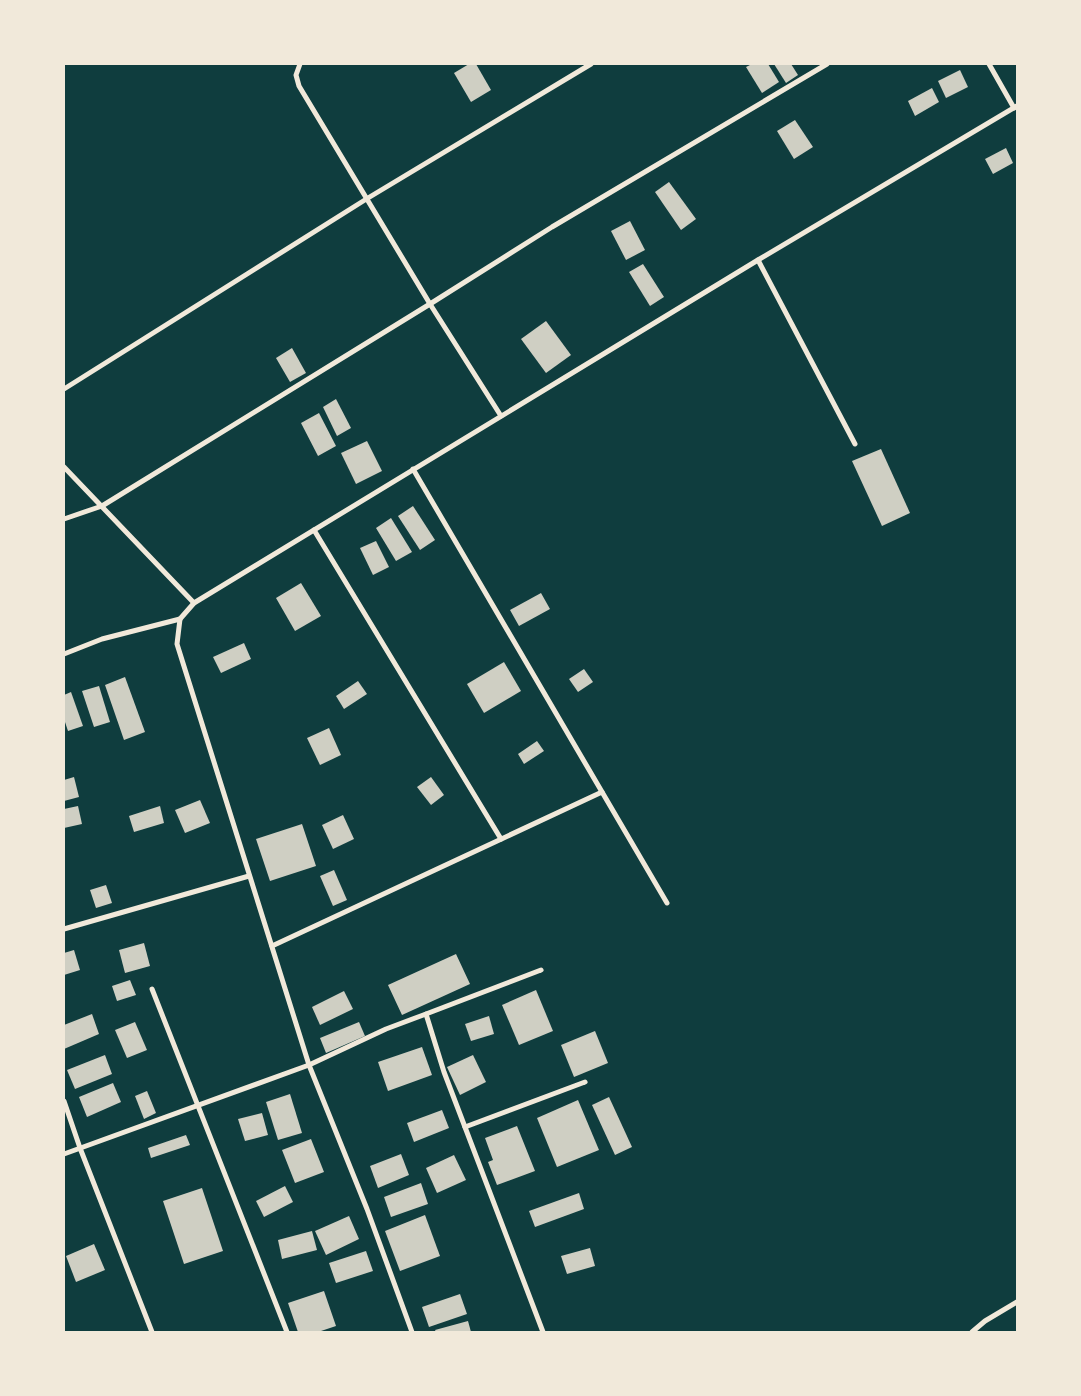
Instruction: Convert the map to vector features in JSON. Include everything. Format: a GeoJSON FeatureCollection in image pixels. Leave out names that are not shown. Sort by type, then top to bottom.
{"type":"FeatureCollection","features":[{"type":"Feature","properties":{"kind":"street"},"geometry":{"type":"LineString","coordinates":[[300,64],[296,75],[299,86],[430,304],[501,416]]}},
{"type":"Feature","properties":{"kind":"street"},"geometry":{"type":"LineString","coordinates":[[64,390],[368,198],[591,64]]}},
{"type":"Feature","properties":{"kind":"street"},"geometry":{"type":"LineString","coordinates":[[64,519],[102,506],[430,304],[552,226],[827,64]]}},
{"type":"Feature","properties":{"kind":"street"},"geometry":{"type":"LineString","coordinates":[[412,1332],[367,1209],[309,1065],[177,644],[180,619],[194,603],[758,260],[1016,107],[989,64]]}},
{"type":"Feature","properties":{"kind":"street"},"geometry":{"type":"LineString","coordinates":[[758,260],[855,444]]}},
{"type":"Feature","properties":{"kind":"street"},"geometry":{"type":"LineString","coordinates":[[64,467],[194,603]]}},
{"type":"Feature","properties":{"kind":"street"},"geometry":{"type":"LineString","coordinates":[[413,469],[667,903]]}},
{"type":"Feature","properties":{"kind":"street"},"geometry":{"type":"LineString","coordinates":[[314,530],[501,839]]}},
{"type":"Feature","properties":{"kind":"street"},"geometry":{"type":"LineString","coordinates":[[64,654],[102,638],[180,619]]}},
{"type":"Feature","properties":{"kind":"street"},"geometry":{"type":"LineString","coordinates":[[272,946],[602,792]]}},
{"type":"Feature","properties":{"kind":"street"},"geometry":{"type":"LineString","coordinates":[[64,930],[250,876]]}},
{"type":"Feature","properties":{"kind":"street"},"geometry":{"type":"LineString","coordinates":[[64,1154],[309,1065],[386,1029],[541,970]]}},
{"type":"Feature","properties":{"kind":"street"},"geometry":{"type":"LineString","coordinates":[[152,989],[287,1332]]}},
{"type":"Feature","properties":{"kind":"street"},"geometry":{"type":"LineString","coordinates":[[426,1014],[465,1127],[543,1332]]}},
{"type":"Feature","properties":{"kind":"street"},"geometry":{"type":"LineString","coordinates":[[465,1127],[585,1082]]}},
{"type":"Feature","properties":{"kind":"street"},"geometry":{"type":"LineString","coordinates":[[64,1101],[80,1148],[152,1332]]}},
{"type":"Feature","properties":{"kind":"street"},"geometry":{"type":"LineString","coordinates":[[972,1332],[985,1321],[1017,1302]]}},
{"type":"Feature","properties":{"kind":"building"},"geometry":{"type":"Polygon","coordinates":[[[469,64],[476,64],[491,90],[471,102],[454,73],[469,64]]]}},
{"type":"Feature","properties":{"kind":"building"},"geometry":{"type":"Polygon","coordinates":[[[752,64],[768,64],[779,82],[762,93],[746,67],[752,64]]]}},
{"type":"Feature","properties":{"kind":"building"},"geometry":{"type":"Polygon","coordinates":[[[774,64],[791,64],[798,75],[786,83],[774,64]]]}},
{"type":"Feature","properties":{"kind":"building"},"geometry":{"type":"Polygon","coordinates":[[[960,70],[968,87],[946,98],[938,81],[960,70]]]}},
{"type":"Feature","properties":{"kind":"building"},"geometry":{"type":"Polygon","coordinates":[[[932,88],[939,102],[915,116],[908,101],[932,88]]]}},
{"type":"Feature","properties":{"kind":"building"},"geometry":{"type":"Polygon","coordinates":[[[795,120],[813,147],[794,159],[777,131],[795,120]]]}},
{"type":"Feature","properties":{"kind":"building"},"geometry":{"type":"Polygon","coordinates":[[[1006,148],[1013,163],[993,174],[985,159],[1006,148]]]}},
{"type":"Feature","properties":{"kind":"building"},"geometry":{"type":"Polygon","coordinates":[[[669,182],[696,219],[681,230],[655,192],[669,182]]]}},
{"type":"Feature","properties":{"kind":"building"},"geometry":{"type":"Polygon","coordinates":[[[630,221],[645,250],[626,260],[611,231],[630,221]]]}},
{"type":"Feature","properties":{"kind":"building"},"geometry":{"type":"Polygon","coordinates":[[[643,264],[664,297],[650,306],[629,272],[643,264]]]}},
{"type":"Feature","properties":{"kind":"building"},"geometry":{"type":"Polygon","coordinates":[[[546,321],[571,355],[546,373],[521,339],[546,321]]]}},
{"type":"Feature","properties":{"kind":"building"},"geometry":{"type":"Polygon","coordinates":[[[292,348],[306,373],[290,382],[276,358],[292,348]]]}},
{"type":"Feature","properties":{"kind":"building"},"geometry":{"type":"Polygon","coordinates":[[[336,399],[351,428],[337,436],[323,407],[336,399]]]}},
{"type":"Feature","properties":{"kind":"building"},"geometry":{"type":"Polygon","coordinates":[[[319,413],[336,446],[318,456],[301,423],[319,413]]]}},
{"type":"Feature","properties":{"kind":"building"},"geometry":{"type":"Polygon","coordinates":[[[367,441],[382,471],[356,484],[341,453],[367,441]]]}},
{"type":"Feature","properties":{"kind":"building"},"geometry":{"type":"Polygon","coordinates":[[[881,449],[910,513],[882,526],[852,461],[881,449]]]}},
{"type":"Feature","properties":{"kind":"building"},"geometry":{"type":"Polygon","coordinates":[[[413,506],[435,540],[420,550],[398,516],[413,506]]]}},
{"type":"Feature","properties":{"kind":"building"},"geometry":{"type":"Polygon","coordinates":[[[391,518],[412,552],[396,561],[376,528],[391,518]]]}},
{"type":"Feature","properties":{"kind":"building"},"geometry":{"type":"Polygon","coordinates":[[[376,541],[389,567],[373,575],[360,548],[376,541]]]}},
{"type":"Feature","properties":{"kind":"building"},"geometry":{"type":"Polygon","coordinates":[[[301,583],[321,616],[295,631],[276,598],[301,583]]]}},
{"type":"Feature","properties":{"kind":"building"},"geometry":{"type":"Polygon","coordinates":[[[541,593],[550,609],[519,626],[510,610],[541,593]]]}},
{"type":"Feature","properties":{"kind":"building"},"geometry":{"type":"Polygon","coordinates":[[[244,643],[251,659],[221,673],[213,657],[244,643]]]}},
{"type":"Feature","properties":{"kind":"building"},"geometry":{"type":"Polygon","coordinates":[[[504,662],[521,691],[484,713],[467,684],[504,662]]]}},
{"type":"Feature","properties":{"kind":"building"},"geometry":{"type":"Polygon","coordinates":[[[584,669],[593,682],[578,692],[569,679],[584,669]]]}},
{"type":"Feature","properties":{"kind":"building"},"geometry":{"type":"Polygon","coordinates":[[[125,677],[145,732],[124,740],[105,685],[125,677]]]}},
{"type":"Feature","properties":{"kind":"building"},"geometry":{"type":"Polygon","coordinates":[[[358,681],[367,694],[344,709],[336,696],[358,681]]]}},
{"type":"Feature","properties":{"kind":"building"},"geometry":{"type":"Polygon","coordinates":[[[99,686],[110,722],[94,727],[82,691],[99,686]]]}},
{"type":"Feature","properties":{"kind":"building"},"geometry":{"type":"Polygon","coordinates":[[[71,692],[83,726],[68,731],[64,719],[64,695],[71,692]]]}},
{"type":"Feature","properties":{"kind":"building"},"geometry":{"type":"Polygon","coordinates":[[[329,728],[341,755],[320,765],[307,738],[329,728]]]}},
{"type":"Feature","properties":{"kind":"building"},"geometry":{"type":"Polygon","coordinates":[[[537,741],[544,751],[524,764],[518,754],[537,741]]]}},
{"type":"Feature","properties":{"kind":"building"},"geometry":{"type":"Polygon","coordinates":[[[74,777],[79,797],[64,801],[64,780],[74,777]]]}},
{"type":"Feature","properties":{"kind":"building"},"geometry":{"type":"Polygon","coordinates":[[[431,777],[444,795],[431,805],[417,787],[431,777]]]}},
{"type":"Feature","properties":{"kind":"building"},"geometry":{"type":"Polygon","coordinates":[[[200,800],[210,823],[185,833],[175,810],[200,800]]]}},
{"type":"Feature","properties":{"kind":"building"},"geometry":{"type":"Polygon","coordinates":[[[78,806],[82,824],[64,828],[64,809],[78,806]]]}},
{"type":"Feature","properties":{"kind":"building"},"geometry":{"type":"Polygon","coordinates":[[[160,806],[164,823],[134,832],[129,816],[160,806]]]}},
{"type":"Feature","properties":{"kind":"building"},"geometry":{"type":"Polygon","coordinates":[[[343,815],[354,839],[333,849],[322,825],[343,815]]]}},
{"type":"Feature","properties":{"kind":"building"},"geometry":{"type":"Polygon","coordinates":[[[302,824],[316,866],[270,881],[256,839],[302,824]]]}},
{"type":"Feature","properties":{"kind":"building"},"geometry":{"type":"Polygon","coordinates":[[[334,870],[347,900],[333,906],[320,876],[334,870]]]}},
{"type":"Feature","properties":{"kind":"building"},"geometry":{"type":"Polygon","coordinates":[[[106,885],[112,903],[96,908],[90,890],[106,885]]]}},
{"type":"Feature","properties":{"kind":"building"},"geometry":{"type":"Polygon","coordinates":[[[144,943],[150,966],[125,973],[119,950],[144,943]]]}},
{"type":"Feature","properties":{"kind":"building"},"geometry":{"type":"Polygon","coordinates":[[[74,950],[80,970],[64,975],[64,953],[74,950]]]}},
{"type":"Feature","properties":{"kind":"building"},"geometry":{"type":"Polygon","coordinates":[[[456,954],[470,984],[402,1015],[388,985],[456,954]]]}},
{"type":"Feature","properties":{"kind":"building"},"geometry":{"type":"Polygon","coordinates":[[[130,980],[136,995],[117,1001],[112,986],[130,980]]]}},
{"type":"Feature","properties":{"kind":"building"},"geometry":{"type":"Polygon","coordinates":[[[536,990],[553,1031],[519,1045],[502,1005],[536,990]]]}},
{"type":"Feature","properties":{"kind":"building"},"geometry":{"type":"Polygon","coordinates":[[[344,991],[353,1009],[320,1025],[312,1007],[344,991]]]}},
{"type":"Feature","properties":{"kind":"building"},"geometry":{"type":"Polygon","coordinates":[[[92,1014],[99,1034],[64,1049],[64,1025],[92,1014]]]}},
{"type":"Feature","properties":{"kind":"building"},"geometry":{"type":"Polygon","coordinates":[[[489,1016],[494,1034],[471,1041],[465,1024],[489,1016]]]}},
{"type":"Feature","properties":{"kind":"building"},"geometry":{"type":"Polygon","coordinates":[[[135,1022],[147,1050],[127,1058],[115,1030],[135,1022]]]}},
{"type":"Feature","properties":{"kind":"building"},"geometry":{"type":"Polygon","coordinates":[[[359,1022],[365,1036],[326,1053],[320,1038],[359,1022]]]}},
{"type":"Feature","properties":{"kind":"building"},"geometry":{"type":"Polygon","coordinates":[[[595,1031],[608,1063],[574,1077],[561,1045],[595,1031]]]}},
{"type":"Feature","properties":{"kind":"building"},"geometry":{"type":"Polygon","coordinates":[[[422,1047],[432,1075],[388,1091],[378,1062],[422,1047]]]}},
{"type":"Feature","properties":{"kind":"building"},"geometry":{"type":"Polygon","coordinates":[[[105,1055],[112,1074],[75,1089],[67,1070],[105,1055]]]}},
{"type":"Feature","properties":{"kind":"building"},"geometry":{"type":"Polygon","coordinates":[[[473,1055],[486,1082],[460,1095],[447,1067],[473,1055]]]}},
{"type":"Feature","properties":{"kind":"building"},"geometry":{"type":"Polygon","coordinates":[[[113,1083],[121,1102],[87,1117],[79,1097],[113,1083]]]}},
{"type":"Feature","properties":{"kind":"building"},"geometry":{"type":"Polygon","coordinates":[[[147,1091],[156,1113],[144,1119],[135,1096],[147,1091]]]}},
{"type":"Feature","properties":{"kind":"building"},"geometry":{"type":"Polygon","coordinates":[[[290,1094],[302,1133],[278,1140],[266,1102],[290,1094]]]}},
{"type":"Feature","properties":{"kind":"building"},"geometry":{"type":"Polygon","coordinates":[[[609,1097],[632,1147],[615,1155],[592,1105],[609,1097]]]}},
{"type":"Feature","properties":{"kind":"building"},"geometry":{"type":"Polygon","coordinates":[[[578,1100],[599,1150],[557,1167],[537,1118],[578,1100]]]}},
{"type":"Feature","properties":{"kind":"building"},"geometry":{"type":"Polygon","coordinates":[[[442,1110],[449,1128],[414,1142],[407,1123],[442,1110]]]}},
{"type":"Feature","properties":{"kind":"building"},"geometry":{"type":"Polygon","coordinates":[[[262,1113],[268,1135],[245,1141],[238,1119],[262,1113]]]}},
{"type":"Feature","properties":{"kind":"building"},"geometry":{"type":"Polygon","coordinates":[[[517,1126],[535,1171],[497,1185],[488,1162],[493,1160],[485,1138],[517,1126]]]}},
{"type":"Feature","properties":{"kind":"building"},"geometry":{"type":"Polygon","coordinates":[[[186,1135],[190,1145],[151,1158],[148,1148],[186,1135]]]}},
{"type":"Feature","properties":{"kind":"building"},"geometry":{"type":"Polygon","coordinates":[[[311,1139],[324,1172],[295,1183],[282,1150],[311,1139]]]}},
{"type":"Feature","properties":{"kind":"building"},"geometry":{"type":"Polygon","coordinates":[[[401,1154],[409,1175],[378,1188],[370,1166],[401,1154]]]}},
{"type":"Feature","properties":{"kind":"building"},"geometry":{"type":"Polygon","coordinates":[[[454,1155],[466,1180],[437,1193],[426,1168],[454,1155]]]}},
{"type":"Feature","properties":{"kind":"building"},"geometry":{"type":"Polygon","coordinates":[[[421,1183],[428,1204],[391,1217],[384,1197],[421,1183]]]}},
{"type":"Feature","properties":{"kind":"building"},"geometry":{"type":"Polygon","coordinates":[[[285,1186],[293,1202],[264,1217],[256,1201],[285,1186]]]}},
{"type":"Feature","properties":{"kind":"building"},"geometry":{"type":"Polygon","coordinates":[[[202,1188],[223,1251],[184,1264],[163,1201],[202,1188]]]}},
{"type":"Feature","properties":{"kind":"building"},"geometry":{"type":"Polygon","coordinates":[[[579,1193],[584,1209],[535,1227],[529,1211],[579,1193]]]}},
{"type":"Feature","properties":{"kind":"building"},"geometry":{"type":"Polygon","coordinates":[[[425,1215],[440,1256],[400,1271],[385,1231],[425,1215]]]}},
{"type":"Feature","properties":{"kind":"building"},"geometry":{"type":"Polygon","coordinates":[[[349,1216],[359,1239],[326,1255],[315,1231],[349,1216]]]}},
{"type":"Feature","properties":{"kind":"building"},"geometry":{"type":"Polygon","coordinates":[[[312,1231],[317,1250],[282,1259],[278,1240],[312,1231]]]}},
{"type":"Feature","properties":{"kind":"building"},"geometry":{"type":"Polygon","coordinates":[[[94,1244],[105,1270],[76,1282],[66,1256],[94,1244]]]}},
{"type":"Feature","properties":{"kind":"building"},"geometry":{"type":"Polygon","coordinates":[[[590,1248],[595,1266],[567,1274],[561,1256],[590,1248]]]}},
{"type":"Feature","properties":{"kind":"building"},"geometry":{"type":"Polygon","coordinates":[[[366,1251],[373,1271],[336,1283],[329,1263],[366,1251]]]}},
{"type":"Feature","properties":{"kind":"building"},"geometry":{"type":"Polygon","coordinates":[[[324,1291],[336,1326],[318,1332],[298,1332],[288,1303],[324,1291]]]}},
{"type":"Feature","properties":{"kind":"building"},"geometry":{"type":"Polygon","coordinates":[[[460,1294],[467,1314],[429,1327],[422,1307],[460,1294]]]}},
{"type":"Feature","properties":{"kind":"building"},"geometry":{"type":"Polygon","coordinates":[[[468,1321],[471,1332],[436,1332],[435,1330],[468,1321]]]}}]}
